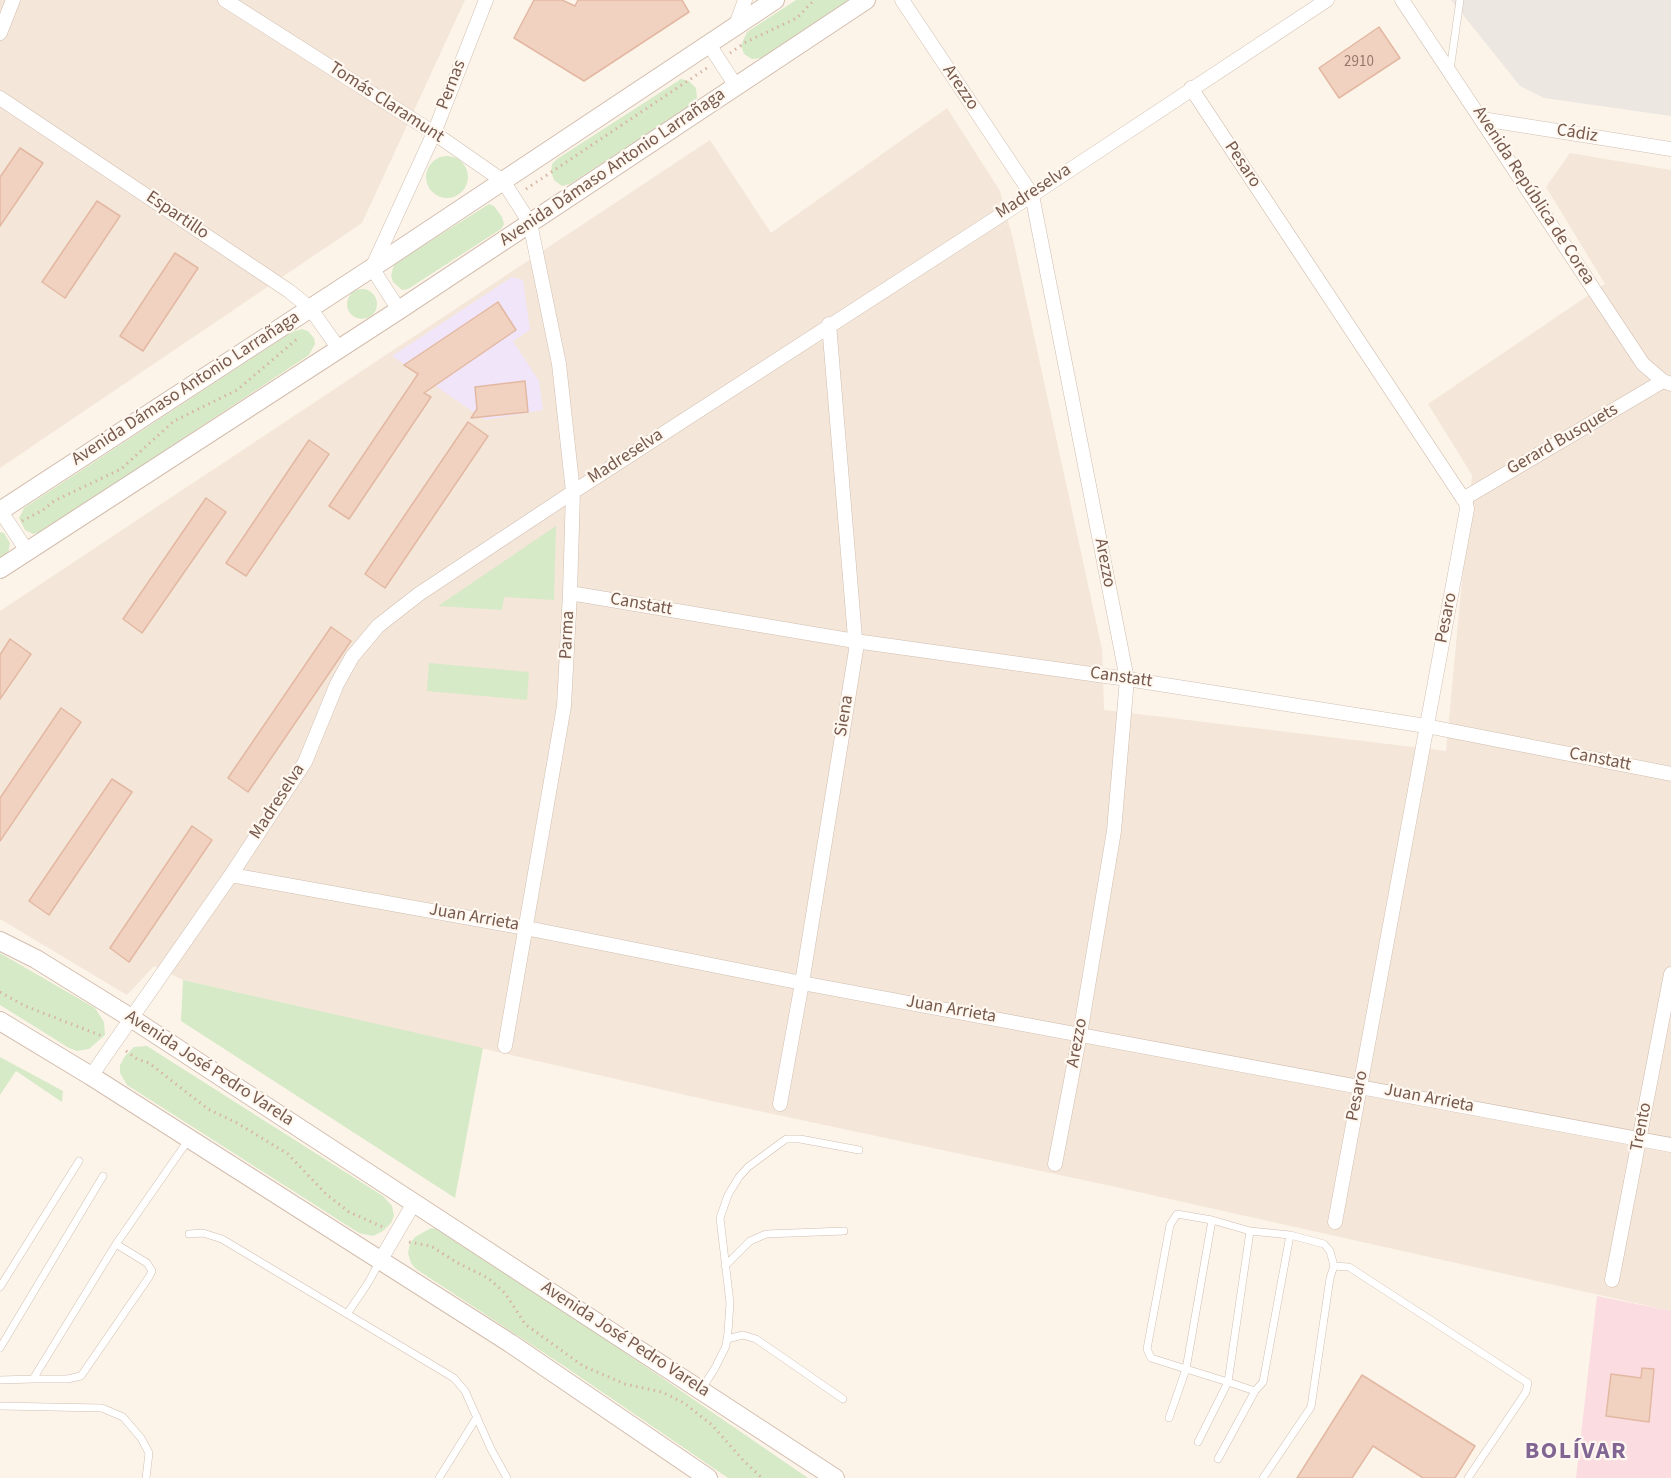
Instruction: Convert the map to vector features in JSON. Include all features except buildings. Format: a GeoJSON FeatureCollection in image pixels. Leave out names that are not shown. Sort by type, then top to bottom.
{"type":"FeatureCollection","features":[{"type":"Feature","properties":{"kind":"street"},"geometry":{"type":"LineString","coordinates":[[0,33],[13,0]]}},
{"type":"Feature","properties":{"kind":"street","name":"Tomás Claramunt"},"geometry":{"type":"LineString","coordinates":[[225,0],[242,5],[503,181],[530,223]]}},
{"type":"Feature","properties":{"kind":"street","name":"Pernas"},"geometry":{"type":"LineString","coordinates":[[372,268],[434,133],[486,0]]}},
{"type":"Feature","properties":{"kind":"street"},"geometry":{"type":"LineString","coordinates":[[736,25],[745,0]]}},
{"type":"Feature","properties":{"kind":"street","name":"Avenida Dámaso Antonio Larrañaga"},"geometry":{"type":"LineString","coordinates":[[27,551],[0,510],[315,315],[372,268],[775,0]]}},
{"type":"Feature","properties":{"kind":"street","name":"Avenida Dámaso Antonio Larrañaga"},"geometry":{"type":"LineString","coordinates":[[0,569],[399,310],[866,0]]}},
{"type":"Feature","properties":{"kind":"street","name":"Arezzo"},"geometry":{"type":"LineString","coordinates":[[902,0],[1032,195],[1127,679],[1114,831],[1080,1034],[1055,1164]]}},
{"type":"Feature","properties":{"kind":"street","name":"Madreselva"},"geometry":{"type":"LineString","coordinates":[[91,1076],[231,875],[304,762],[337,684],[352,657],[378,626],[419,594],[573,492],[829,324],[1032,195],[1327,0]]}},
{"type":"Feature","properties":{"kind":"street","name":"Avenida República de Corea"},"geometry":{"type":"LineString","coordinates":[[1402,0],[1643,364],[1667,383]]}},
{"type":"Feature","properties":{"kind":"street","name":"Avenida Dámaso Antonio Larrañaga"},"geometry":{"type":"LineString","coordinates":[[708,44],[736,86]]}},
{"type":"Feature","properties":{"kind":"street","name":"Pesaro"},"geometry":{"type":"LineString","coordinates":[[1191,88],[1463,499],[1467,509],[1335,1222]]}},
{"type":"Feature","properties":{"kind":"street","name":"Espartillo"},"geometry":{"type":"LineString","coordinates":[[0,98],[290,291],[315,315],[339,349]]}},
{"type":"Feature","properties":{"kind":"street","name":"Cádiz"},"geometry":{"type":"LineString","coordinates":[[1482,119],[1671,149]]}},
{"type":"Feature","properties":{"kind":"street","name":"Parma"},"geometry":{"type":"LineString","coordinates":[[505,1046],[564,706],[570,593],[573,492],[558,364],[530,223]]}},
{"type":"Feature","properties":{"kind":"street"},"geometry":{"type":"LineString","coordinates":[[372,268],[399,310]]}},
{"type":"Feature","properties":{"kind":"street","name":"Siena"},"geometry":{"type":"LineString","coordinates":[[780,1104],[856,650],[829,324]]}},
{"type":"Feature","properties":{"kind":"street","name":"Gerard Busquets"},"geometry":{"type":"LineString","coordinates":[[1463,499],[1667,383]]}},
{"type":"Feature","properties":{"kind":"street","name":"Canstatt"},"geometry":{"type":"LineString","coordinates":[[570,593],[855,641],[1127,679],[1426,726],[1671,774]]}},
{"type":"Feature","properties":{"kind":"street","name":"Juan Arrieta"},"geometry":{"type":"LineString","coordinates":[[231,875],[526,928],[802,983],[1671,1145]]}},
{"type":"Feature","properties":{"kind":"street","name":"Avenida José Pedro Varela"},"geometry":{"type":"LineString","coordinates":[[0,941],[36,959],[131,1018],[835,1478]]}},
{"type":"Feature","properties":{"kind":"street","name":"Trento"},"geometry":{"type":"LineString","coordinates":[[1612,1280],[1671,974]]}},
{"type":"Feature","properties":{"kind":"street"},"geometry":{"type":"LineString","coordinates":[[0,1021],[91,1076],[510,1343],[708,1478]]}},
{"type":"Feature","properties":{"kind":"street"},"geometry":{"type":"LineString","coordinates":[[380,1261],[414,1203]]}},
{"type":"Feature","properties":{"kind":"lane"},"geometry":{"type":"LineString","coordinates":[[1450,72],[1460,0]]}},
{"type":"Feature","properties":{"kind":"lane"},"geometry":{"type":"LineString","coordinates":[[33,1379],[116,1244],[189,1138]]}},
{"type":"Feature","properties":{"kind":"lane"},"geometry":{"type":"LineString","coordinates":[[701,1390],[726,1346],[730,1303],[720,1218],[728,1195],[739,1177],[748,1167],[786,1139],[800,1139],[859,1150]]}},
{"type":"Feature","properties":{"kind":"lane"},"geometry":{"type":"LineString","coordinates":[[0,1287],[79,1161]]}},
{"type":"Feature","properties":{"kind":"lane"},"geometry":{"type":"LineString","coordinates":[[0,1348],[103,1176]]}},
{"type":"Feature","properties":{"kind":"lane"},"geometry":{"type":"LineString","coordinates":[[1255,1390],[1151,1358],[1147,1349],[1172,1219],[1177,1214],[1212,1220],[1250,1231],[1290,1235],[1324,1244],[1330,1251],[1334,1266],[1330,1278],[1311,1407],[1263,1478]]}},
{"type":"Feature","properties":{"kind":"lane"},"geometry":{"type":"LineString","coordinates":[[1169,1418],[1186,1369],[1212,1220]]}},
{"type":"Feature","properties":{"kind":"lane"},"geometry":{"type":"LineString","coordinates":[[725,1266],[750,1241],[766,1234],[844,1231]]}},
{"type":"Feature","properties":{"kind":"lane"},"geometry":{"type":"LineString","coordinates":[[1198,1442],[1228,1382],[1250,1231]]}},
{"type":"Feature","properties":{"kind":"lane"},"geometry":{"type":"LineString","coordinates":[[189,1234],[203,1233],[222,1239],[454,1378],[465,1391],[507,1478]]}},
{"type":"Feature","properties":{"kind":"lane"},"geometry":{"type":"LineString","coordinates":[[1218,1459],[1255,1390],[1263,1382],[1290,1235]]}},
{"type":"Feature","properties":{"kind":"lane"},"geometry":{"type":"LineString","coordinates":[[0,1380],[67,1379],[81,1376],[152,1271],[147,1263],[116,1244]]}},
{"type":"Feature","properties":{"kind":"lane"},"geometry":{"type":"LineString","coordinates":[[347,1314],[380,1261]]}},
{"type":"Feature","properties":{"kind":"lane"},"geometry":{"type":"LineString","coordinates":[[1334,1266],[1348,1267],[1523,1377],[1528,1383],[1526,1392],[1468,1478]]}},
{"type":"Feature","properties":{"kind":"lane"},"geometry":{"type":"LineString","coordinates":[[727,1339],[743,1335],[756,1339],[843,1399]]}},
{"type":"Feature","properties":{"kind":"lane"},"geometry":{"type":"LineString","coordinates":[[0,1406],[102,1408],[123,1417],[141,1438],[149,1453],[147,1478]]}},
{"type":"Feature","properties":{"kind":"lane"},"geometry":{"type":"LineString","coordinates":[[439,1478],[477,1417]]}},
{"type":"Feature","properties":{"kind":"path"},"geometry":{"type":"LineString","coordinates":[[513,198],[746,42],[797,18],[814,0]]}},
{"type":"Feature","properties":{"kind":"path"},"geometry":{"type":"LineString","coordinates":[[11,527],[43,510],[54,501],[121,469],[174,421],[243,386],[296,339],[315,315]]}},
{"type":"Feature","properties":{"kind":"path"},"geometry":{"type":"LineString","coordinates":[[0,992],[25,1006],[100,1035],[137,1059],[149,1063],[208,1110],[272,1142],[288,1154],[326,1194],[349,1212],[413,1244],[431,1246],[488,1278],[505,1293],[525,1324],[583,1366],[625,1384],[662,1392],[684,1403],[712,1425],[762,1478]]}},
{"type":"Feature","properties":{"kind":"shaded area"},"geometry":{"type":"Polygon","coordinates":[[[0,0],[465,0],[362,223],[0,468],[0,0]]]}},
{"type":"Feature","properties":{"kind":"shaded area"},"geometry":{"type":"Polygon","coordinates":[[[1451,0],[1671,0],[1671,116],[1544,98],[1520,86],[1451,0]]]}},
{"type":"Feature","properties":{"kind":"shaded area"},"geometry":{"type":"Polygon","coordinates":[[[947,108],[1000,191],[1013,239],[1102,649],[1104,710],[1446,751],[1472,475],[1428,404],[1605,284],[1546,187],[1570,153],[1671,170],[1671,1311],[1116,1187],[712,1101],[183,980],[154,966],[127,995],[0,919],[0,611],[710,140],[771,233],[947,108]]]}},
{"type":"Feature","properties":{"kind":"shaded area"},"geometry":{"type":"Polygon","coordinates":[[[512,277],[523,280],[530,330],[513,341],[539,381],[543,410],[485,420],[392,356],[512,277]]]}},
{"type":"Feature","properties":{"kind":"shaded area"},"geometry":{"type":"Polygon","coordinates":[[[1597,1296],[1671,1311],[1671,1478],[1576,1478],[1597,1296]]]}},
{"type":"Feature","properties":{"kind":"green space"},"geometry":{"type":"Polygon","coordinates":[[[796,0],[850,0],[762,58],[752,59],[744,54],[741,45],[747,32],[796,0]]]}},
{"type":"Feature","properties":{"kind":"green space"},"geometry":{"type":"Polygon","coordinates":[[[681,79],[689,81],[696,88],[697,98],[691,105],[570,184],[562,186],[554,180],[551,172],[552,164],[557,159],[681,79]]]}},
{"type":"Feature","properties":{"kind":"green space"},"geometry":{"type":"Polygon","coordinates":[[[447,156],[462,162],[468,177],[462,192],[447,198],[432,192],[426,177],[432,162],[447,156]]]}},
{"type":"Feature","properties":{"kind":"green space"},"geometry":{"type":"Polygon","coordinates":[[[489,204],[494,206],[502,217],[504,224],[501,229],[408,289],[402,290],[393,282],[391,276],[394,264],[489,204]]]}},
{"type":"Feature","properties":{"kind":"green space"},"geometry":{"type":"Polygon","coordinates":[[[362,289],[368,290],[376,298],[376,310],[368,318],[362,319],[356,318],[348,310],[347,304],[348,298],[356,290],[362,289]]]}},
{"type":"Feature","properties":{"kind":"green space"},"geometry":{"type":"Polygon","coordinates":[[[302,329],[308,331],[314,338],[315,344],[309,355],[43,531],[33,534],[25,530],[19,518],[24,508],[292,332],[302,329]]]}},
{"type":"Feature","properties":{"kind":"green space"},"geometry":{"type":"Polygon","coordinates":[[[556,526],[554,600],[504,597],[502,610],[438,606],[556,526]]]}},
{"type":"Feature","properties":{"kind":"green space"},"geometry":{"type":"Polygon","coordinates":[[[0,532],[4,533],[10,543],[8,554],[0,559],[0,532]]]}},
{"type":"Feature","properties":{"kind":"green space"},"geometry":{"type":"Polygon","coordinates":[[[429,663],[529,672],[527,700],[427,691],[429,663]]]}},
{"type":"Feature","properties":{"kind":"green space"},"geometry":{"type":"Polygon","coordinates":[[[0,953],[95,1008],[104,1022],[105,1035],[89,1049],[77,1051],[0,1005],[0,953]]]}},
{"type":"Feature","properties":{"kind":"green space"},"geometry":{"type":"Polygon","coordinates":[[[183,980],[483,1048],[455,1198],[181,1021],[183,980]]]}},
{"type":"Feature","properties":{"kind":"green space"},"geometry":{"type":"Polygon","coordinates":[[[147,1046],[383,1196],[392,1206],[394,1216],[391,1223],[383,1231],[373,1236],[359,1233],[127,1085],[120,1073],[120,1065],[134,1047],[147,1046]]]}},
{"type":"Feature","properties":{"kind":"green space"},"geometry":{"type":"Polygon","coordinates":[[[0,1057],[63,1091],[62,1102],[16,1071],[0,1095],[0,1057]]]}},
{"type":"Feature","properties":{"kind":"green space"},"geometry":{"type":"Polygon","coordinates":[[[431,1228],[439,1229],[566,1312],[808,1478],[728,1478],[416,1269],[408,1253],[410,1243],[415,1237],[431,1228]]]}},
{"type":"Feature","properties":{"kind":"district","name":"BOLÍVAR"},"geometry":{"type":"Point","coordinates":[1576,1453]}}]}
